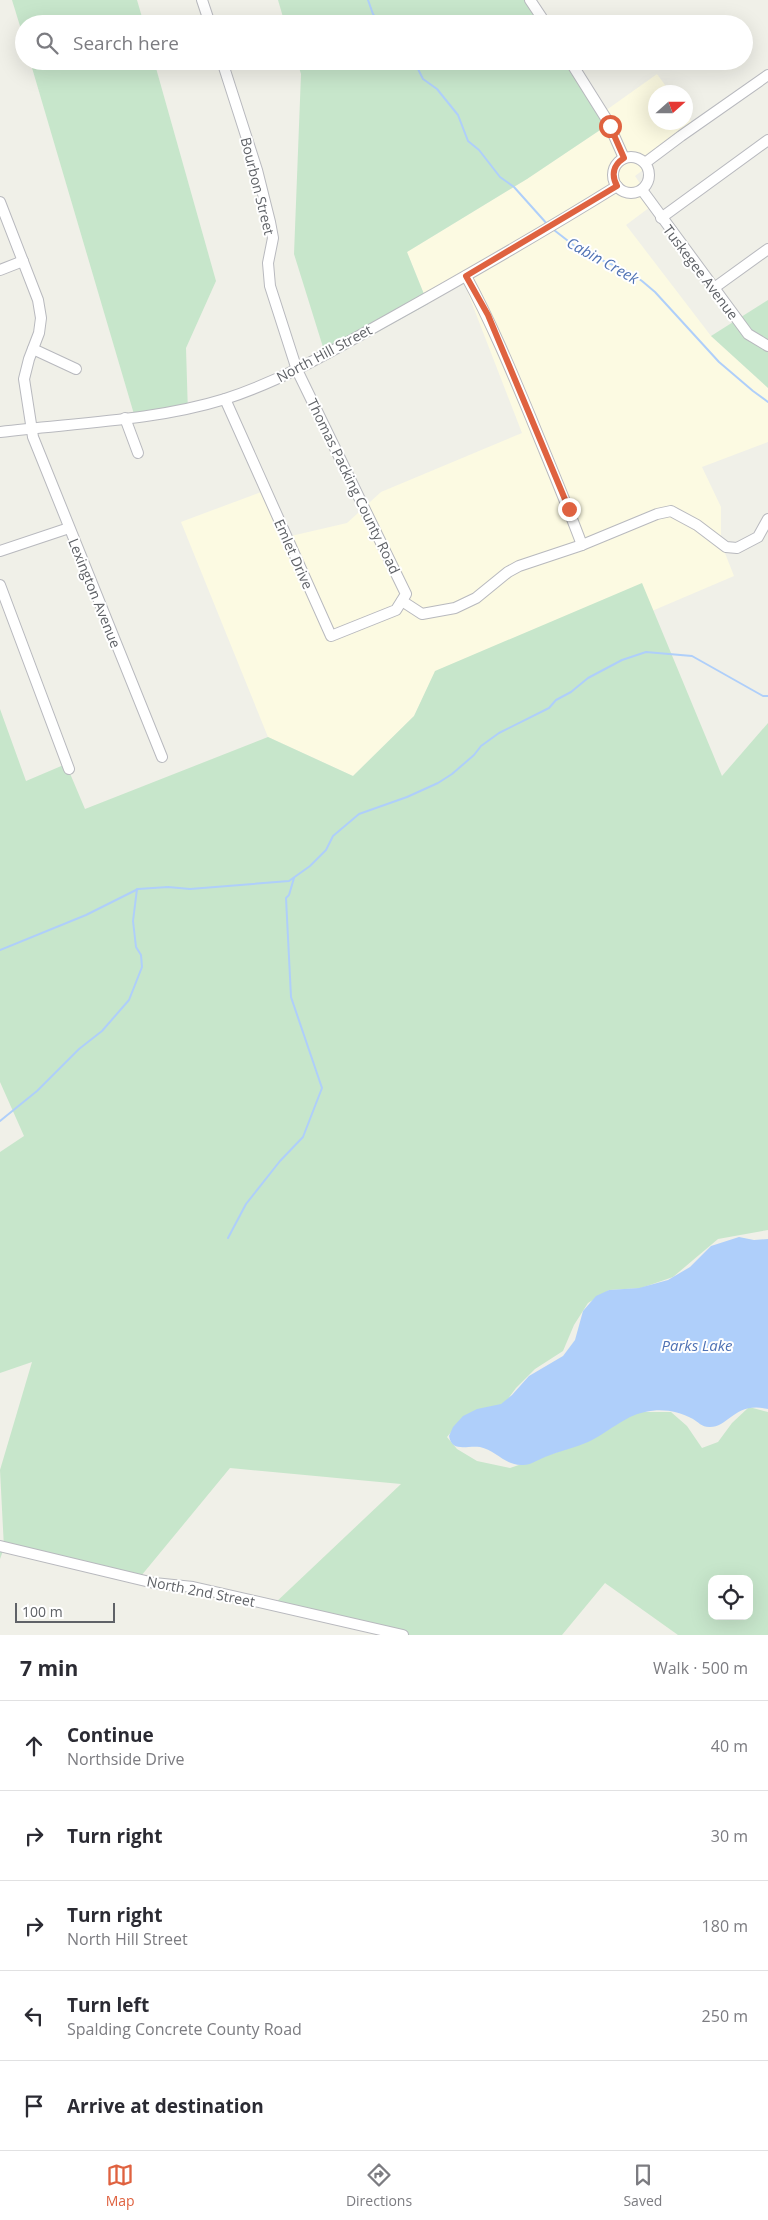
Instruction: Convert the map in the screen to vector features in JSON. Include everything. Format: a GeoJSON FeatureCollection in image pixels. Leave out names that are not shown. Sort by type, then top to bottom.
{"type":"FeatureCollection","features":[{"type":"Feature","properties":{"kind":"street"},"geometry":{"type":"LineString","coordinates":[[202,0],[207,15]]}},
{"type":"Feature","properties":{"kind":"street"},"geometry":{"type":"LineString","coordinates":[[530,0],[540,15]]}},
{"type":"Feature","properties":{"kind":"street","name":"Bourbon Street"},"geometry":{"type":"LineString","coordinates":[[225,70],[254,161],[270,222],[273,238],[268,263],[270,286],[297,370]]}},
{"type":"Feature","properties":{"kind":"street"},"geometry":{"type":"LineString","coordinates":[[576,70],[607,120],[624,158]]}},
{"type":"Feature","properties":{"kind":"street"},"geometry":{"type":"LineString","coordinates":[[646,163],[768,75]]}},
{"type":"Feature","properties":{"kind":"street"},"geometry":{"type":"LineString","coordinates":[[661,218],[768,140]]}},
{"type":"Feature","properties":{"kind":"street"},"geometry":{"type":"LineString","coordinates":[[635,157],[646,163],[650,174],[646,186],[642,190],[626,192],[617,186],[613,176],[619,161],[624,158],[635,157]]}},
{"type":"Feature","properties":{"kind":"street","name":"North Hill Street"},"geometry":{"type":"LineString","coordinates":[[0,432],[175,411],[225,399],[297,370],[560,222],[617,186]]}},
{"type":"Feature","properties":{"kind":"street","name":"Tuskegee Avenue"},"geometry":{"type":"LineString","coordinates":[[642,190],[748,334],[768,346]]}},
{"type":"Feature","properties":{"kind":"street","name":"Lexington Avenue"},"geometry":{"type":"LineString","coordinates":[[0,202],[38,300],[41,318],[39,333],[32,349],[24,379],[31,428],[69,528],[162,757]]}},
{"type":"Feature","properties":{"kind":"street"},"geometry":{"type":"LineString","coordinates":[[714,288],[768,248]]}},
{"type":"Feature","properties":{"kind":"street"},"geometry":{"type":"LineString","coordinates":[[0,270],[23,261]]}},
{"type":"Feature","properties":{"kind":"street"},"geometry":{"type":"LineString","coordinates":[[466,276],[488,315],[569,509],[582,545]]}},
{"type":"Feature","properties":{"kind":"street"},"geometry":{"type":"LineString","coordinates":[[32,349],[76,369]]}},
{"type":"Feature","properties":{"kind":"street","name":"Thomas Packing County Road"},"geometry":{"type":"LineString","coordinates":[[297,370],[392,562],[406,594],[402,602]]}},
{"type":"Feature","properties":{"kind":"street","name":"Emlet Drive"},"geometry":{"type":"LineString","coordinates":[[225,399],[331,636],[396,610],[402,602]]}},
{"type":"Feature","properties":{"kind":"street"},"geometry":{"type":"LineString","coordinates":[[125,418],[138,453]]}},
{"type":"Feature","properties":{"kind":"street"},"geometry":{"type":"LineString","coordinates":[[402,602],[422,614],[438,613],[455,608],[476,598],[508,572],[519,566],[582,545],[656,514],[671,511],[697,525],[726,547],[737,548],[758,537],[768,519]]}},
{"type":"Feature","properties":{"kind":"street"},"geometry":{"type":"LineString","coordinates":[[0,551],[69,528]]}},
{"type":"Feature","properties":{"kind":"street"},"geometry":{"type":"LineString","coordinates":[[0,585],[69,769]]}},
{"type":"Feature","properties":{"kind":"street","name":"North 2nd Street"},"geometry":{"type":"LineString","coordinates":[[0,1546],[154,1583],[193,1587],[404,1635]]}},
{"type":"Feature","properties":{"kind":"shaded area"},"geometry":{"type":"Polygon","coordinates":[[[657,74],[665,85],[648,85],[648,130],[693,130],[693,124],[697,130],[635,176],[654,204],[626,225],[711,336],[768,388],[768,442],[702,467],[721,507],[721,543],[734,576],[652,611],[641,584],[436,671],[414,716],[353,776],[268,737],[181,522],[269,489],[291,536],[347,523],[381,492],[522,433],[464,283],[428,304],[407,252],[527,179],[612,122],[605,111],[657,74]]]}},
{"type":"Feature","properties":{"kind":"green space"},"geometry":{"type":"Polygon","coordinates":[[[12,0],[137,0],[141,15],[17,15],[12,0]]]}},
{"type":"Feature","properties":{"kind":"green space"},"geometry":{"type":"Polygon","coordinates":[[[278,0],[530,0],[540,15],[282,15],[278,0]]]}},
{"type":"Feature","properties":{"kind":"green space"},"geometry":{"type":"Polygon","coordinates":[[[33,70],[157,70],[216,281],[186,348],[188,414],[136,421],[33,70]]]}},
{"type":"Feature","properties":{"kind":"green space"},"geometry":{"type":"Polygon","coordinates":[[[300,70],[577,70],[612,122],[527,179],[407,252],[428,304],[327,360],[294,254],[300,70]]]}},
{"type":"Feature","properties":{"kind":"green space"},"geometry":{"type":"Polygon","coordinates":[[[768,300],[768,388],[711,336],[768,300]]]}},
{"type":"Feature","properties":{"kind":"green space"},"geometry":{"type":"Polygon","coordinates":[[[642,583],[722,776],[768,723],[768,1230],[718,1239],[673,1277],[641,1288],[609,1290],[588,1303],[574,1325],[563,1351],[535,1369],[516,1388],[502,1407],[463,1418],[447,1437],[457,1449],[477,1461],[510,1468],[578,1445],[633,1412],[671,1412],[687,1426],[702,1448],[718,1442],[732,1423],[749,1407],[768,1412],[768,1635],[678,1635],[605,1583],[562,1635],[404,1635],[273,1605],[401,1484],[230,1468],[141,1576],[4,1548],[0,1470],[32,1362],[0,1373],[0,1152],[24,1136],[0,1082],[0,709],[26,781],[66,764],[85,809],[268,737],[353,776],[414,716],[435,671],[642,583]]]}},
{"type":"Feature","properties":{"kind":"green space"},"geometry":{"type":"Polygon","coordinates":[[[4,1548],[0,1559],[0,1550],[4,1548]]]}},
{"type":"Feature","properties":{"kind":"water","name":"Parks Lake"},"geometry":{"type":"Polygon","coordinates":[[[739,1237],[754,1240],[768,1239],[768,1409],[757,1408],[740,1411],[722,1423],[709,1427],[676,1412],[658,1410],[645,1412],[630,1417],[588,1442],[524,1465],[510,1463],[480,1447],[453,1445],[449,1436],[453,1427],[463,1416],[477,1409],[501,1404],[529,1376],[563,1356],[575,1340],[583,1311],[596,1296],[609,1290],[639,1288],[668,1280],[690,1267],[711,1246],[739,1237]]]}},
{"type":"Feature","properties":{"kind":"waterway","name":"Cabin Creek"},"geometry":{"type":"LineString","coordinates":[[368,0],[374,15]]}},
{"type":"Feature","properties":{"kind":"waterway","name":"Cabin Creek"},"geometry":{"type":"LineString","coordinates":[[418,70],[423,79],[437,89],[458,115],[468,141],[479,150],[500,177],[514,187],[548,225]]}},
{"type":"Feature","properties":{"kind":"waterway","name":"Cabin Creek"},"geometry":{"type":"LineString","coordinates":[[554,230],[581,251],[629,272],[642,281],[655,292],[719,362],[768,402]]}},
{"type":"Feature","properties":{"kind":"waterway"},"geometry":{"type":"LineString","coordinates":[[0,950],[86,915],[138,889],[168,887],[190,889],[289,881],[310,866],[326,850],[333,836],[359,814],[407,797],[438,783],[452,774],[474,755],[481,746],[499,733],[549,708],[556,700],[571,692],[588,678],[622,660],[646,652],[692,656],[763,696],[768,696]]}},
{"type":"Feature","properties":{"kind":"waterway"},"geometry":{"type":"LineString","coordinates":[[228,1238],[246,1204],[280,1161],[303,1137],[322,1088],[291,997],[286,898],[289,895],[294,878]]}},
{"type":"Feature","properties":{"kind":"waterway"},"geometry":{"type":"LineString","coordinates":[[0,1121],[37,1091],[79,1049],[102,1031],[129,1000],[142,967],[141,955],[136,947],[133,921],[137,889]]}},
{"type":"Feature","properties":{"kind":"route"},"geometry":{"type":"LineString","coordinates":[[569,509],[488,315],[466,276],[617,186],[613,176],[614,171],[619,161],[624,158],[610,126]]}}]}
